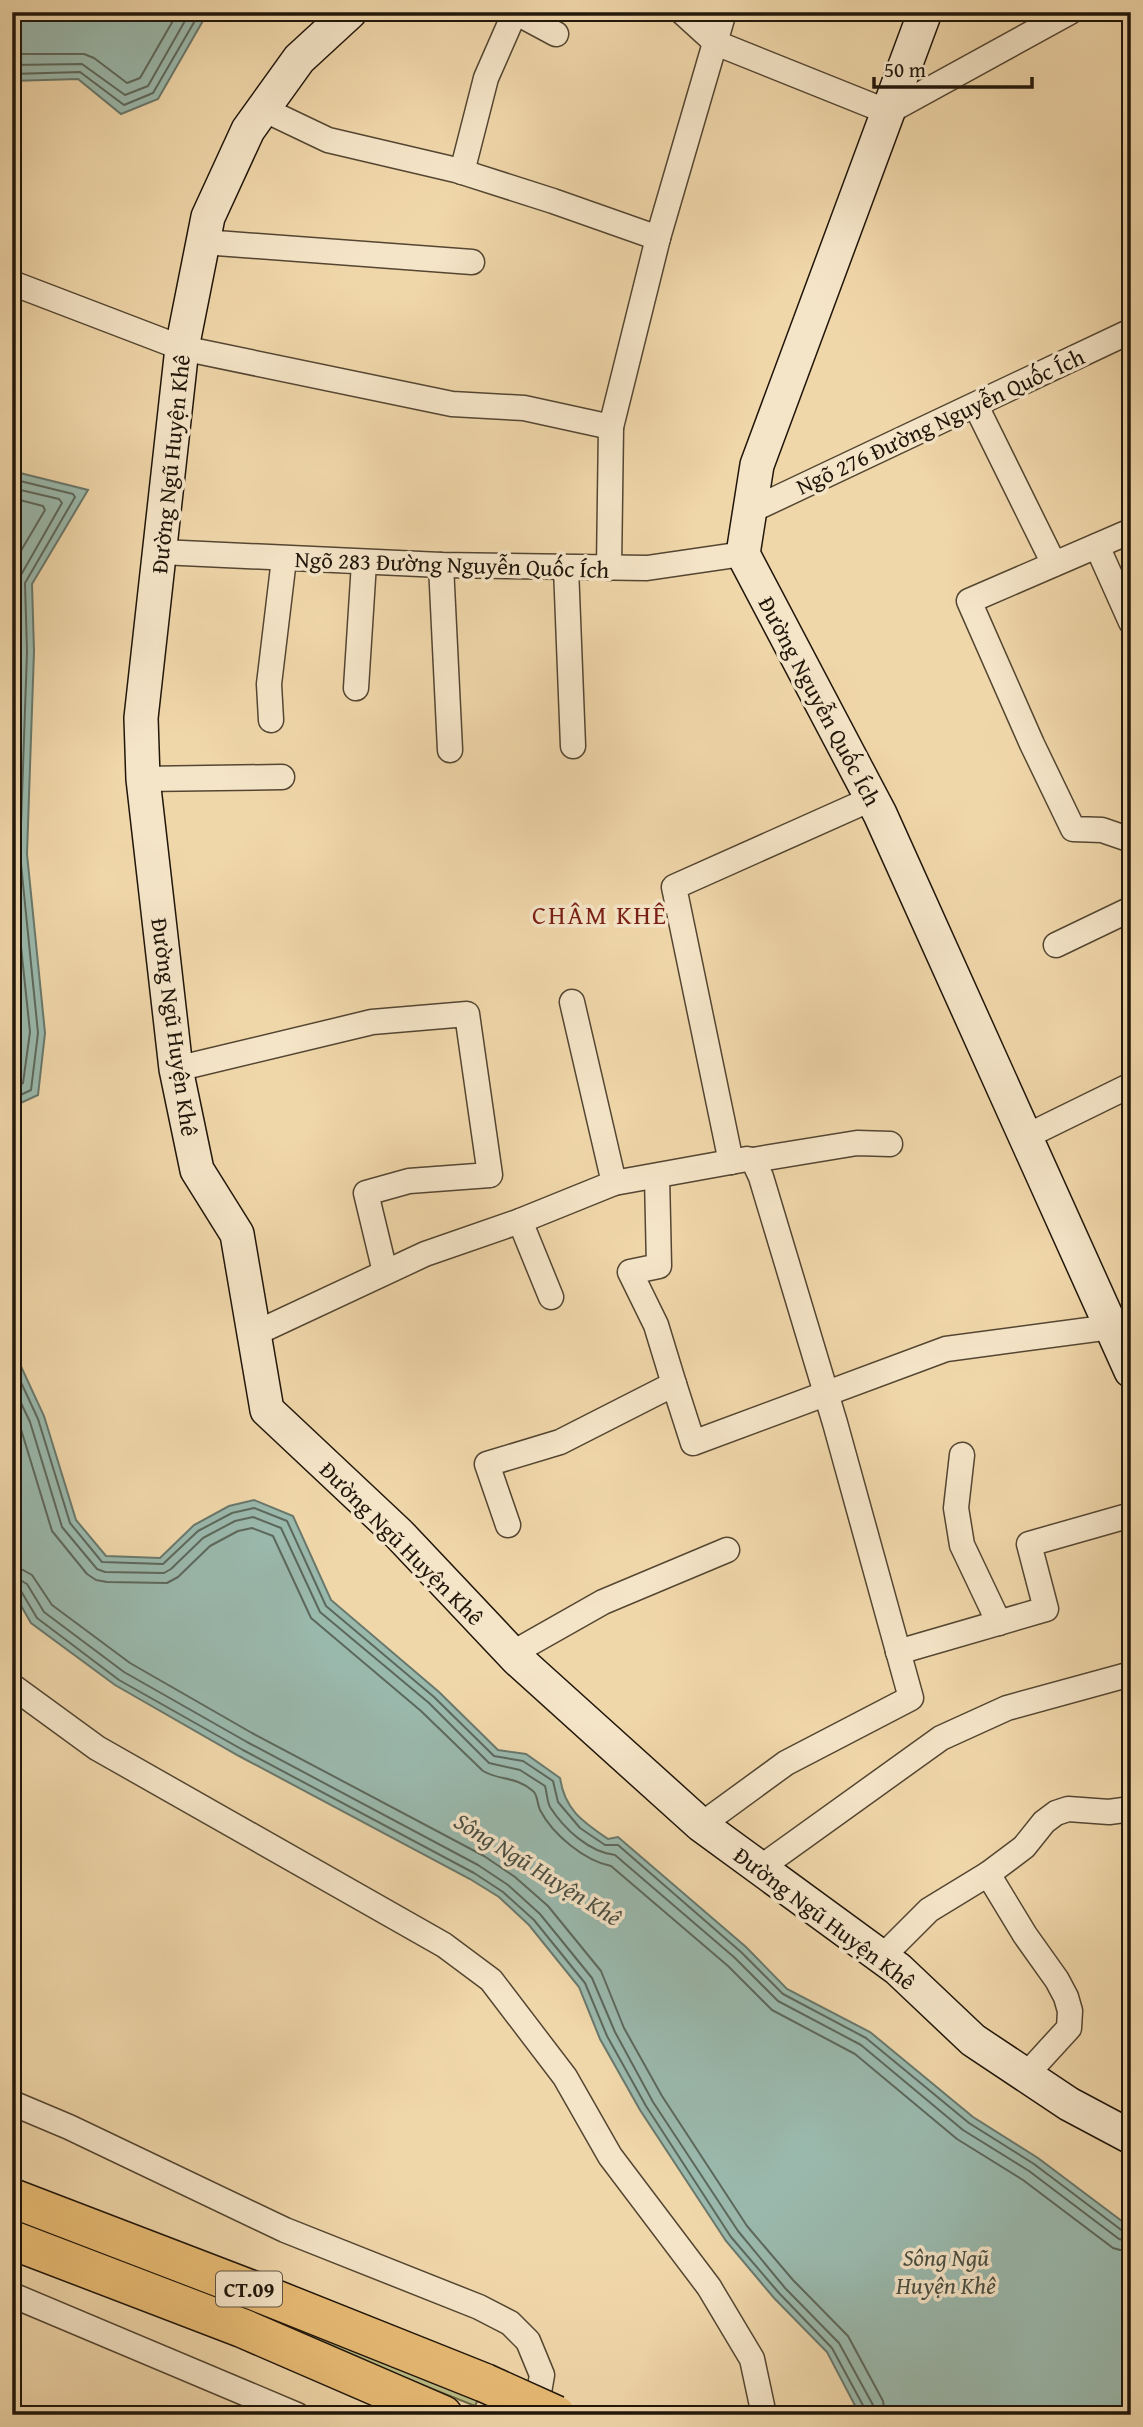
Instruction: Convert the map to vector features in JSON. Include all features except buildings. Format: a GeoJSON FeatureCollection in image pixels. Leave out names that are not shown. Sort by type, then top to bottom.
{"type":"FeatureCollection","features":[{"type":"Feature","properties":{"kind":"highway","name":"CT.09"},"geometry":{"type":"LineString","coordinates":[[12,2198],[252,2290],[485,2383],[556,2415]]}},
{"type":"Feature","properties":{"kind":"highway","name":"CT.09"},"geometry":{"type":"LineString","coordinates":[[12,2240],[242,2328],[443,2415]]}},
{"type":"Feature","properties":{"kind":"street","name":"Đường Ngũ Huyện Khê"},"geometry":{"type":"LineString","coordinates":[[350,12],[299,60],[248,130],[208,217],[182,348],[141,718],[143,779],[176,1069],[197,1170],[237,1234],[267,1410],[399,1534],[511,1654],[701,1825],[898,1969],[973,2040],[1069,2104],[1131,2137]]}},
{"type":"Feature","properties":{"kind":"street"},"geometry":{"type":"LineString","coordinates":[[462,172],[486,78],[515,12],[556,34]]}},
{"type":"Feature","properties":{"kind":"street"},"geometry":{"type":"LineString","coordinates":[[682,12],[716,43],[888,113]]}},
{"type":"Feature","properties":{"kind":"street"},"geometry":{"type":"LineString","coordinates":[[608,568],[611,427],[658,239],[724,12]]}},
{"type":"Feature","properties":{"kind":"street"},"geometry":{"type":"LineString","coordinates":[[743,554],[757,465],[925,12]]}},
{"type":"Feature","properties":{"kind":"street"},"geometry":{"type":"LineString","coordinates":[[888,113],[1070,12]]}},
{"type":"Feature","properties":{"kind":"street"},"geometry":{"type":"LineString","coordinates":[[263,109],[328,140],[462,172],[658,239]]}},
{"type":"Feature","properties":{"kind":"street"},"geometry":{"type":"LineString","coordinates":[[203,242],[472,262]]}},
{"type":"Feature","properties":{"kind":"street"},"geometry":{"type":"LineString","coordinates":[[12,283],[182,348],[452,404],[524,408],[611,427]]}},
{"type":"Feature","properties":{"kind":"street","name":"Ngõ 276 Đường Nguyễn Quốc Ích"},"geometry":{"type":"LineString","coordinates":[[750,511],[1131,331]]}},
{"type":"Feature","properties":{"kind":"street"},"geometry":{"type":"LineString","coordinates":[[976,406],[1054,564]]}},
{"type":"Feature","properties":{"kind":"street"},"geometry":{"type":"LineString","coordinates":[[1131,531],[969,601],[1073,829],[1102,830],[1131,840]]}},
{"type":"Feature","properties":{"kind":"street"},"geometry":{"type":"LineString","coordinates":[[1097,546],[1131,622]]}},
{"type":"Feature","properties":{"kind":"street","name":"Ngõ 283 Đường Nguyễn Quốc Ích"},"geometry":{"type":"LineString","coordinates":[[161,552],[364,563],[566,568],[647,568],[743,554]]}},
{"type":"Feature","properties":{"kind":"street","name":"Đường Nguyễn Quốc Ích"},"geometry":{"type":"LineString","coordinates":[[743,554],[871,799],[1131,1371]]}},
{"type":"Feature","properties":{"kind":"street"},"geometry":{"type":"LineString","coordinates":[[271,720],[269,684],[284,559]]}},
{"type":"Feature","properties":{"kind":"street"},"geometry":{"type":"LineString","coordinates":[[356,688],[364,563]]}},
{"type":"Feature","properties":{"kind":"street"},"geometry":{"type":"LineString","coordinates":[[441,565],[450,751]]}},
{"type":"Feature","properties":{"kind":"street"},"geometry":{"type":"LineString","coordinates":[[566,568],[573,746]]}},
{"type":"Feature","properties":{"kind":"street"},"geometry":{"type":"LineString","coordinates":[[143,779],[282,777]]}},
{"type":"Feature","properties":{"kind":"street"},"geometry":{"type":"LineString","coordinates":[[701,1825],[786,1763],[911,1698],[826,1394],[761,1177],[742,1161],[674,887],[871,799]]}},
{"type":"Feature","properties":{"kind":"street"},"geometry":{"type":"LineString","coordinates":[[1056,945],[1131,909]]}},
{"type":"Feature","properties":{"kind":"street"},"geometry":{"type":"LineString","coordinates":[[572,1002],[614,1183]]}},
{"type":"Feature","properties":{"kind":"street"},"geometry":{"type":"LineString","coordinates":[[176,1069],[372,1022],[467,1014],[490,1175],[409,1181],[366,1193],[385,1272]]}},
{"type":"Feature","properties":{"kind":"street"},"geometry":{"type":"LineString","coordinates":[[1025,1137],[1131,1084]]}},
{"type":"Feature","properties":{"kind":"street"},"geometry":{"type":"LineString","coordinates":[[254,1334],[425,1254],[520,1221],[614,1183],[857,1143],[890,1144]]}},
{"type":"Feature","properties":{"kind":"street"},"geometry":{"type":"LineString","coordinates":[[657,1176],[659,1266],[630,1272],[656,1325],[693,1443],[946,1349],[1111,1327]]}},
{"type":"Feature","properties":{"kind":"street"},"geometry":{"type":"LineString","coordinates":[[520,1221],[551,1297]]}},
{"type":"Feature","properties":{"kind":"street"},"geometry":{"type":"LineString","coordinates":[[508,1525],[487,1464],[560,1442],[674,1384]]}},
{"type":"Feature","properties":{"kind":"street"},"geometry":{"type":"LineString","coordinates":[[961,1455],[956,1508],[962,1545],[999,1623]]}},
{"type":"Feature","properties":{"kind":"street"},"geometry":{"type":"LineString","coordinates":[[898,1652],[1045,1609],[1029,1544],[1131,1516]]}},
{"type":"Feature","properties":{"kind":"street"},"geometry":{"type":"LineString","coordinates":[[511,1654],[603,1602],[727,1550]]}},
{"type":"Feature","properties":{"kind":"street"},"geometry":{"type":"LineString","coordinates":[[760,1868],[941,1738],[1007,1708],[1131,1674]]}},
{"type":"Feature","properties":{"kind":"street"},"geometry":{"type":"LineString","coordinates":[[12,1686],[97,1748],[444,1945],[491,1980],[565,2077],[610,2156],[733,2323],[752,2359],[764,2415]]}},
{"type":"Feature","properties":{"kind":"street"},"geometry":{"type":"LineString","coordinates":[[882,1957],[929,1910],[988,1874],[1024,1847],[1044,1822],[1056,1813],[1068,1809],[1109,1812],[1131,1809]]}},
{"type":"Feature","properties":{"kind":"street"},"geometry":{"type":"LineString","coordinates":[[988,1874],[1025,1935],[1057,1980],[1070,2011],[1069,2028],[1026,2076]]}},
{"type":"Feature","properties":{"kind":"street"},"geometry":{"type":"LineString","coordinates":[[12,2104],[81,2133],[285,2230],[479,2307],[510,2323],[528,2341],[542,2375],[535,2415]]}},
{"type":"Feature","properties":{"kind":"street"},"geometry":{"type":"LineString","coordinates":[[12,2295],[297,2415]]}},
{"type":"Feature","properties":{"kind":"green space"},"geometry":{"type":"Polygon","coordinates":[[[12,2209],[479,2397],[475,2406],[12,2220],[12,2209]]]}},
{"type":"Feature","properties":{"kind":"water"},"geometry":{"type":"Polygon","coordinates":[[[12,12],[208,12],[158,99],[121,114],[78,79],[12,81],[12,12]]]}},
{"type":"Feature","properties":{"kind":"water"},"geometry":{"type":"Polygon","coordinates":[[[12,471],[88,490],[32,584],[34,651],[27,854],[45,1033],[38,1095],[12,1107],[12,471]]]}},
{"type":"Feature","properties":{"kind":"water","name":"Sông Ngũ Huyện Khê"},"geometry":{"type":"Polygon","coordinates":[[[12,1347],[44,1416],[76,1520],[106,1556],[160,1558],[194,1525],[229,1506],[254,1500],[293,1516],[331,1600],[439,1692],[498,1750],[526,1754],[560,1778],[566,1798],[576,1814],[608,1839],[618,1837],[746,1947],[787,1989],[870,2032],[973,2117],[1038,2158],[1131,2228],[1131,2415],[860,2415],[827,2352],[774,2298],[726,2241],[640,2110],[600,2039],[579,1987],[529,1925],[499,1897],[470,1879],[239,1756],[115,1685],[31,1623],[12,1590],[12,1347]]]}},
{"type":"Feature","properties":{"kind":"district","name":"CHÂM KHÊ"},"geometry":{"type":"Point","coordinates":[600,914]}}]}
